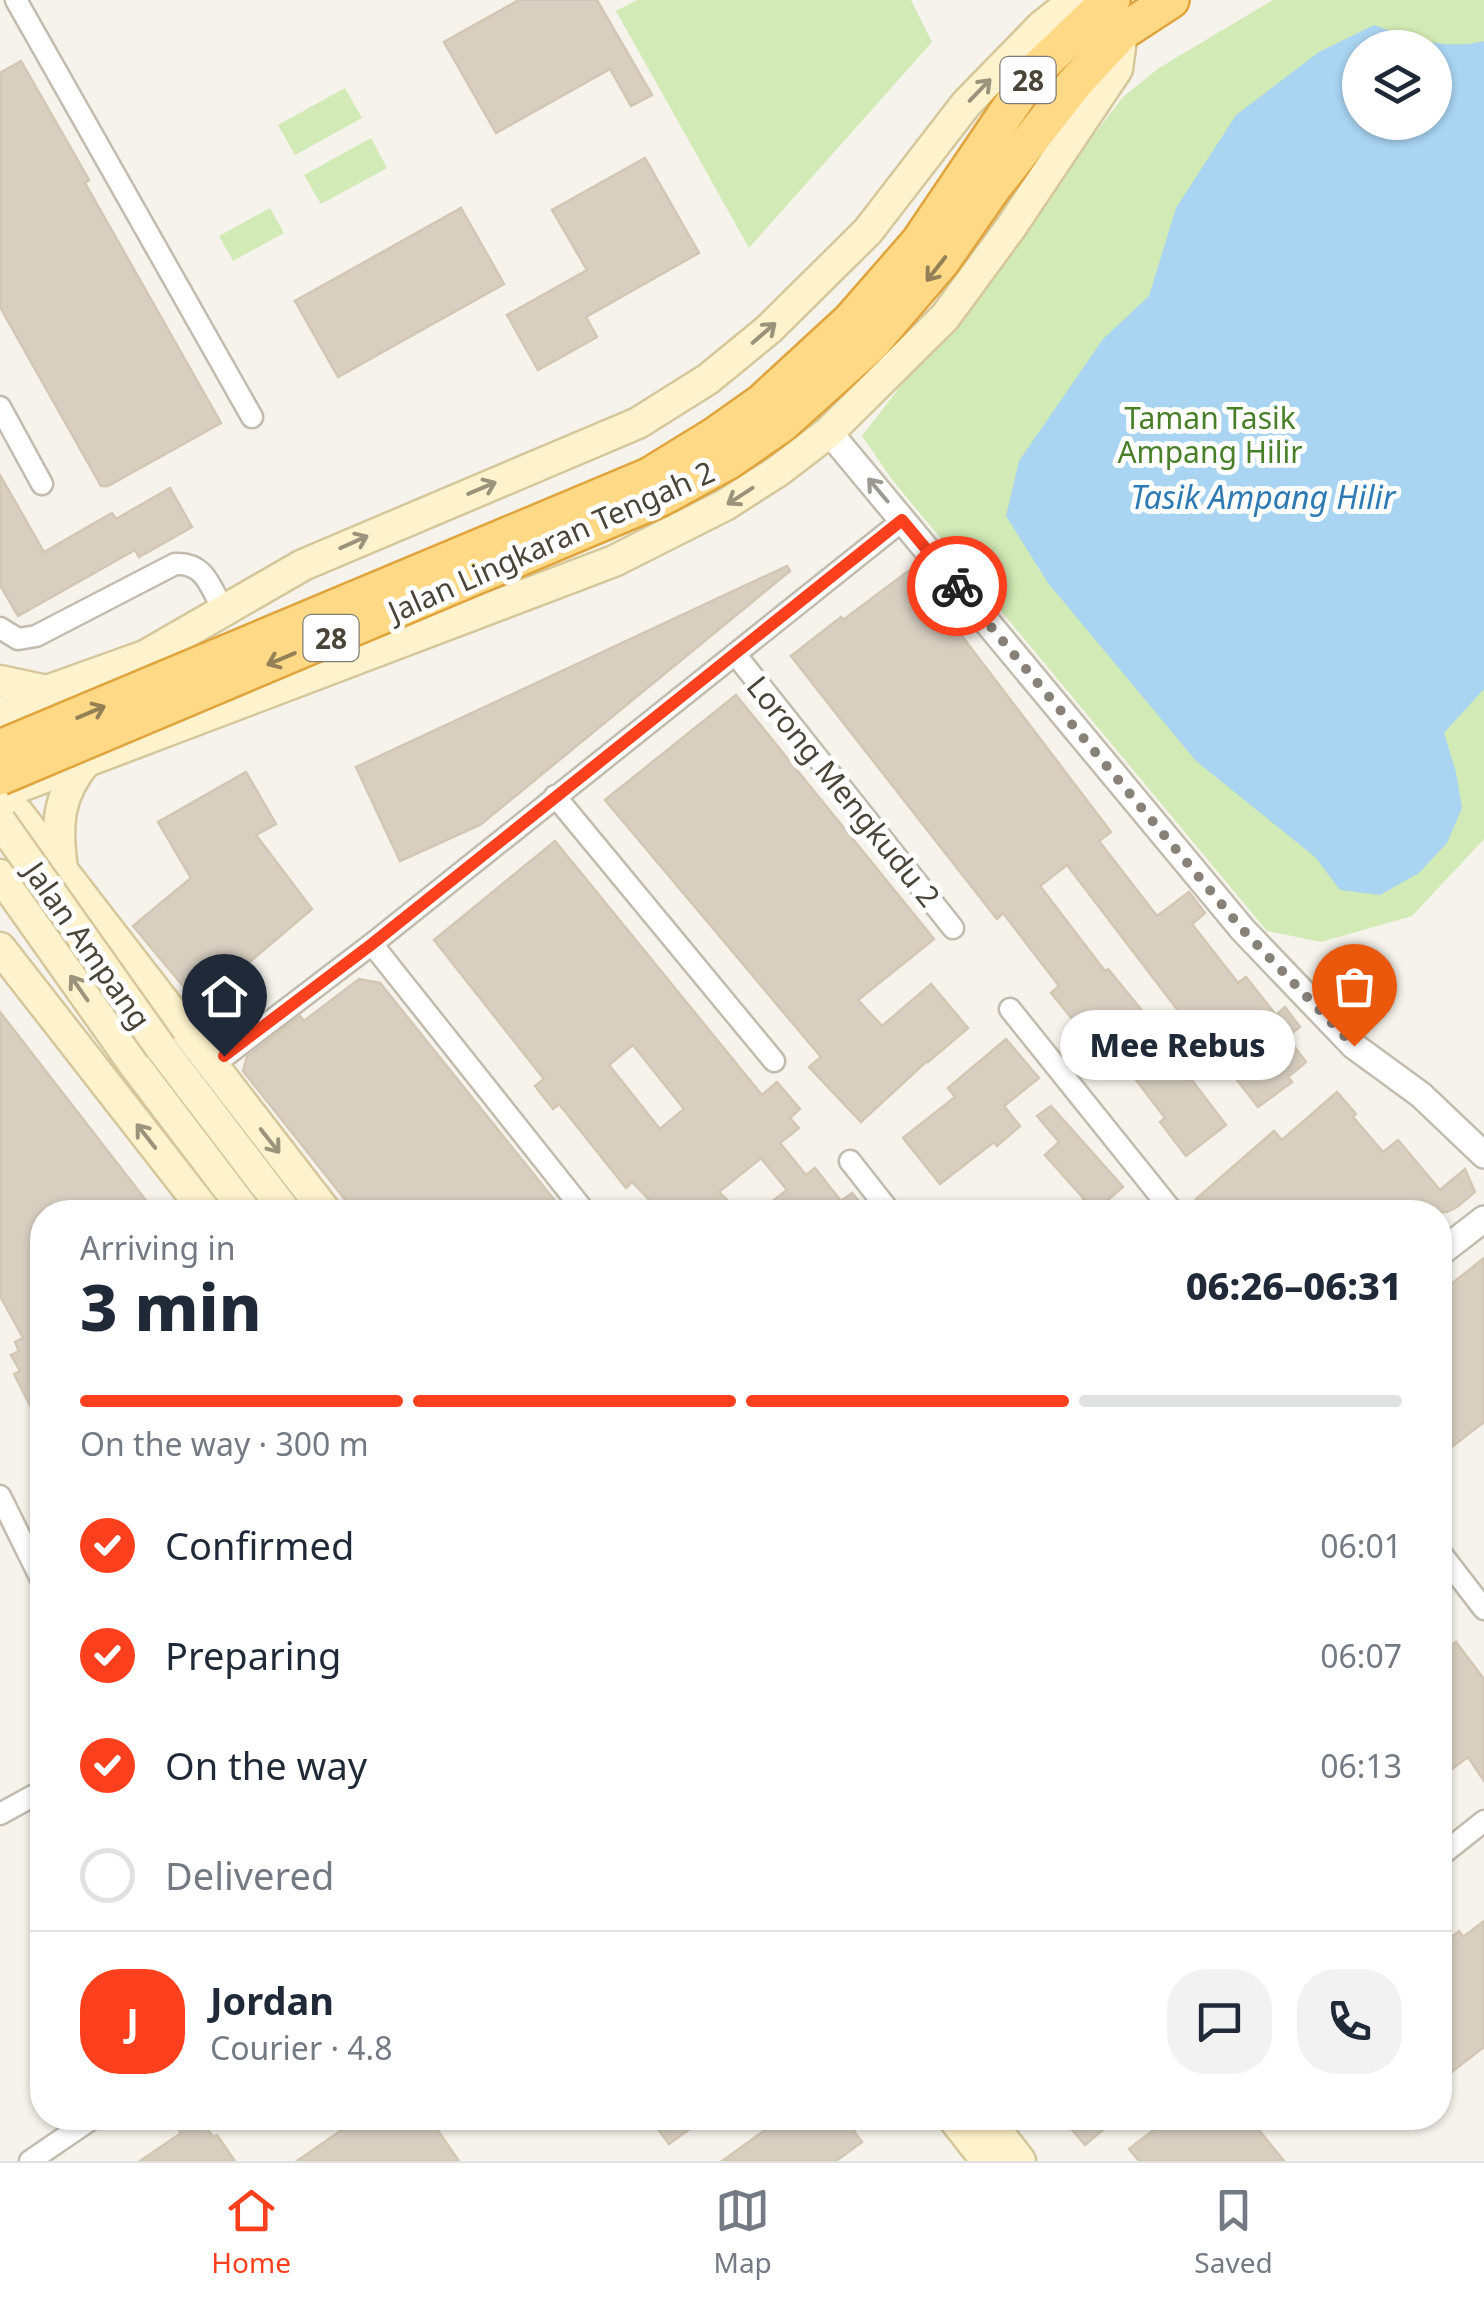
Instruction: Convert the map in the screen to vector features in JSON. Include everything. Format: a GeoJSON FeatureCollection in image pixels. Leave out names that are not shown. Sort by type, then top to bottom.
{"type":"FeatureCollection","features":[{"type":"Feature","properties":{"kind":"highway","name":"Jalan Lingkaran Tengah 2"},"geometry":{"type":"LineString","coordinates":[[4,788],[661,498],[728,462],[782,424],[871,344],[942,261],[1034,72],[1101,8],[1117,16],[1171,0]]}},
{"type":"Feature","properties":{"kind":"highway","name":"Jalan Lingkaran Tengah 2"},"geometry":{"type":"LineString","coordinates":[[0,748],[649,476],[762,402],[814,356],[977,183]]}},
{"type":"Feature","properties":{"kind":"main road"},"geometry":{"type":"LineString","coordinates":[[76,765],[40,764],[21,744],[15,728],[24,702],[145,656],[303,564],[638,423],[708,379],[769,329],[868,231],[966,104],[1042,26],[1075,0]]}},
{"type":"Feature","properties":{"kind":"main road"},"geometry":{"type":"LineString","coordinates":[[317,1200],[18,813],[4,788],[76,765],[614,562],[726,505],[778,471],[829,432],[944,317],[978,272],[1118,69],[1117,16]]}},
{"type":"Feature","properties":{"kind":"main road"},"geometry":{"type":"LineString","coordinates":[[0,681],[24,702]]}},
{"type":"Feature","properties":{"kind":"main road"},"geometry":{"type":"LineString","coordinates":[[62,869],[56,832],[76,765]]}},
{"type":"Feature","properties":{"kind":"main road","name":"Jalan Ampang"},"geometry":{"type":"LineString","coordinates":[[0,821],[161,1048],[277,1200]]}},
{"type":"Feature","properties":{"kind":"main road"},"geometry":{"type":"LineString","coordinates":[[0,844],[14,838],[39,840]]}},
{"type":"Feature","properties":{"kind":"main road","name":"Jalan Ampang"},"geometry":{"type":"LineString","coordinates":[[0,875],[136,1067],[237,1200]]}},
{"type":"Feature","properties":{"kind":"main road"},"geometry":{"type":"LineString","coordinates":[[0,948],[197,1200]]}},
{"type":"Feature","properties":{"kind":"main road"},"geometry":{"type":"LineString","coordinates":[[0,961],[26,982]]}},
{"type":"Feature","properties":{"kind":"main road"},"geometry":{"type":"LineString","coordinates":[[962,2130],[987,2161]]}},
{"type":"Feature","properties":{"kind":"main road"},"geometry":{"type":"LineString","coordinates":[[995,2130],[1020,2161]]}},
{"type":"Feature","properties":{"kind":"street"},"geometry":{"type":"LineString","coordinates":[[16,0],[252,417]]}},
{"type":"Feature","properties":{"kind":"street"},"geometry":{"type":"LineString","coordinates":[[0,408],[42,484]]}},
{"type":"Feature","properties":{"kind":"street"},"geometry":{"type":"LineString","coordinates":[[829,432],[1243,930],[1354,1046],[1420,1095],[1484,1155]]}},
{"type":"Feature","properties":{"kind":"street"},"geometry":{"type":"LineString","coordinates":[[212,1066],[372,944],[902,520]]}},
{"type":"Feature","properties":{"kind":"street"},"geometry":{"type":"LineString","coordinates":[[0,628],[18,639],[36,636],[175,564],[189,563],[201,570],[223,609]]}},
{"type":"Feature","properties":{"kind":"street","name":"Lorong Mengkudu 2"},"geometry":{"type":"LineString","coordinates":[[735,654],[953,928]]}},
{"type":"Feature","properties":{"kind":"street"},"geometry":{"type":"LineString","coordinates":[[555,796],[774,1061]]}},
{"type":"Feature","properties":{"kind":"street"},"geometry":{"type":"LineString","coordinates":[[372,944],[575,1200]]}},
{"type":"Feature","properties":{"kind":"street"},"geometry":{"type":"LineString","coordinates":[[1010,1009],[1163,1200]]}},
{"type":"Feature","properties":{"kind":"street"},"geometry":{"type":"LineString","coordinates":[[850,1161],[881,1200]]}},
{"type":"Feature","properties":{"kind":"street"},"geometry":{"type":"LineString","coordinates":[[1452,1244],[1484,1219]]}},
{"type":"Feature","properties":{"kind":"street"},"geometry":{"type":"LineString","coordinates":[[0,1496],[30,1556]]}},
{"type":"Feature","properties":{"kind":"street"},"geometry":{"type":"LineString","coordinates":[[1452,1568],[1484,1609]]}},
{"type":"Feature","properties":{"kind":"street"},"geometry":{"type":"LineString","coordinates":[[0,1814],[30,1798]]}},
{"type":"Feature","properties":{"kind":"street"},"geometry":{"type":"LineString","coordinates":[[1452,1847],[1484,1822]]}},
{"type":"Feature","properties":{"kind":"street"},"geometry":{"type":"LineString","coordinates":[[30,2161],[75,2130]]}},
{"type":"Feature","properties":{"kind":"green space"},"geometry":{"type":"Polygon","coordinates":[[[637,0],[911,0],[932,42],[749,248],[616,11],[637,0]]]}},
{"type":"Feature","properties":{"kind":"green space","name":"Tasik Ampang Hilir"},"geometry":{"type":"Polygon","coordinates":[[[1273,0],[1484,0],[1484,839],[1412,916],[1321,942],[1267,931],[893,481],[862,436],[1123,97],[1159,68],[1273,0]]]}},
{"type":"Feature","properties":{"kind":"green space"},"geometry":{"type":"Polygon","coordinates":[[[345,88],[362,118],[295,155],[278,125],[345,88]]]}},
{"type":"Feature","properties":{"kind":"green space"},"geometry":{"type":"Polygon","coordinates":[[[371,138],[387,168],[321,204],[304,175],[371,138]]]}},
{"type":"Feature","properties":{"kind":"green space"},"geometry":{"type":"Polygon","coordinates":[[[270,208],[284,233],[233,261],[219,236],[270,208]]]}},
{"type":"Feature","properties":{"kind":"water","name":"Tasik Ampang Hilir"},"geometry":{"type":"Polygon","coordinates":[[[1374,25],[1390,30],[1364,30],[1374,25]]]}},
{"type":"Feature","properties":{"kind":"water","name":"Tasik Ampang Hilir"},"geometry":{"type":"Polygon","coordinates":[[[1342,41],[1342,140],[1452,140],[1452,45],[1484,41],[1484,689],[1444,733],[1462,808],[1447,843],[1419,873],[1380,895],[1340,890],[1315,857],[1196,761],[1048,583],[1006,516],[1019,461],[1103,339],[1149,296],[1176,208],[1236,115],[1319,52],[1342,41]]]}},
{"type":"Feature","properties":{"kind":"building"},"geometry":{"type":"Polygon","coordinates":[[[519,0],[597,0],[652,95],[631,106],[610,69],[496,133],[444,42],[519,0]]]}},
{"type":"Feature","properties":{"kind":"building"},"geometry":{"type":"Polygon","coordinates":[[[21,61],[221,423],[108,486],[101,486],[0,307],[0,73],[21,61]]]}},
{"type":"Feature","properties":{"kind":"building"},"geometry":{"type":"Polygon","coordinates":[[[645,158],[699,253],[586,317],[597,337],[538,370],[507,315],[587,270],[552,210],[645,158]]]}},
{"type":"Feature","properties":{"kind":"building"},"geometry":{"type":"Polygon","coordinates":[[[461,208],[504,284],[338,377],[295,301],[461,208]]]}},
{"type":"Feature","properties":{"kind":"building"},"geometry":{"type":"Polygon","coordinates":[[[0,475],[44,552],[112,513],[116,519],[170,488],[192,527],[139,557],[135,550],[18,616],[0,585],[0,475]]]}},
{"type":"Feature","properties":{"kind":"building"},"geometry":{"type":"Polygon","coordinates":[[[787,566],[790,571],[480,825],[400,861],[356,767],[787,566]]]}},
{"type":"Feature","properties":{"kind":"building"},"geometry":{"type":"Polygon","coordinates":[[[911,569],[1111,832],[1099,841],[1157,916],[1189,892],[1205,913],[1192,924],[1238,983],[1246,977],[1276,1015],[1285,1007],[1300,1027],[1287,1037],[1306,1062],[1288,1077],[1292,1082],[1258,1107],[1220,1058],[1191,1079],[1226,1125],[1186,1156],[1160,1122],[1165,1118],[1117,1055],[1135,1041],[1114,1016],[1088,1038],[1051,993],[1059,986],[1003,913],[997,919],[791,656],[841,617],[843,620],[911,569]],[[1067,865],[1040,886],[1105,971],[1108,969],[1175,1051],[1196,1034],[1067,865]]]}},
{"type":"Feature","properties":{"kind":"building"},"geometry":{"type":"Polygon","coordinates":[[[736,695],[934,939],[858,1000],[882,1026],[931,984],[968,1028],[861,1122],[809,1067],[821,1057],[605,800],[736,695]]]}},
{"type":"Feature","properties":{"kind":"building"},"geometry":{"type":"Polygon","coordinates":[[[246,772],[276,824],[256,835],[312,909],[199,1005],[133,926],[191,878],[158,822],[246,772]]]}},
{"type":"Feature","properties":{"kind":"building"},"geometry":{"type":"Polygon","coordinates":[[[555,841],[762,1095],[777,1082],[800,1109],[790,1118],[799,1128],[780,1143],[806,1175],[815,1168],[840,1200],[774,1200],[787,1190],[761,1158],[719,1192],[727,1200],[649,1200],[632,1182],[626,1188],[559,1104],[553,1109],[535,1086],[544,1079],[434,940],[555,841]],[[633,1045],[609,1065],[660,1129],[684,1109],[633,1045]]]}},
{"type":"Feature","properties":{"kind":"building"},"geometry":{"type":"Polygon","coordinates":[[[359,979],[380,983],[554,1200],[345,1200],[243,1071],[247,1057],[300,1016],[304,1021],[359,979]]]}},
{"type":"Feature","properties":{"kind":"building"},"geometry":{"type":"Polygon","coordinates":[[[0,1012],[146,1200],[30,1200],[30,1405],[14,1374],[20,1371],[11,1355],[19,1351],[15,1342],[23,1338],[0,1296],[0,1012]]]}},
{"type":"Feature","properties":{"kind":"building"},"geometry":{"type":"Polygon","coordinates":[[[1006,1039],[1039,1078],[1004,1106],[1020,1126],[940,1184],[903,1138],[955,1097],[948,1088],[1006,1039]]]}},
{"type":"Feature","properties":{"kind":"building"},"geometry":{"type":"Polygon","coordinates":[[[1337,1092],[1383,1152],[1398,1140],[1440,1190],[1465,1169],[1475,1192],[1452,1210],[1452,1200],[1196,1199],[1274,1131],[1282,1140],[1337,1092]]]}},
{"type":"Feature","properties":{"kind":"building"},"geometry":{"type":"Polygon","coordinates":[[[1051,1106],[1123,1187],[1108,1200],[1083,1200],[1045,1155],[1059,1142],[1037,1116],[1051,1106]]]}},
{"type":"Feature","properties":{"kind":"building"},"geometry":{"type":"Polygon","coordinates":[[[1484,1258],[1484,1422],[1452,1447],[1452,1283],[1484,1258]]]}},
{"type":"Feature","properties":{"kind":"building"},"geometry":{"type":"Polygon","coordinates":[[[1456,1642],[1484,1679],[1484,1781],[1468,1757],[1452,1769],[1452,1645],[1456,1642]]]}},
{"type":"Feature","properties":{"kind":"building"},"geometry":{"type":"Polygon","coordinates":[[[1484,1921],[1484,2047],[1452,2072],[1452,1937],[1459,1931],[1463,1937],[1484,1921]]]}},
{"type":"Feature","properties":{"kind":"building"},"geometry":{"type":"Polygon","coordinates":[[[179,2130],[208,2130],[213,2137],[217,2135],[235,2161],[140,2161],[181,2133],[179,2130]]]}},
{"type":"Feature","properties":{"kind":"building"},"geometry":{"type":"Polygon","coordinates":[[[342,2130],[437,2130],[459,2161],[297,2161],[342,2130]]]}},
{"type":"Feature","properties":{"kind":"building"},"geometry":{"type":"Polygon","coordinates":[[[659,2130],[688,2130],[669,2144],[659,2130]]]}},
{"type":"Feature","properties":{"kind":"building"},"geometry":{"type":"Polygon","coordinates":[[[765,2130],[853,2130],[862,2142],[836,2161],[722,2161],[765,2130]]]}},
{"type":"Feature","properties":{"kind":"building"},"geometry":{"type":"Polygon","coordinates":[[[1072,2130],[1103,2130],[1085,2145],[1072,2130]]]}},
{"type":"Feature","properties":{"kind":"building"},"geometry":{"type":"Polygon","coordinates":[[[1154,2130],[1259,2130],[1284,2161],[1139,2161],[1129,2149],[1154,2130]]]}},
{"type":"Feature","properties":{"kind":"way so far"},"geometry":{"type":"LineString","coordinates":[[957,586],[1243,930],[1354,1046]]}},
{"type":"Feature","properties":{"kind":"place","name":"Mee Rebus"},"geometry":{"type":"Point","coordinates":[1354,1046]}},
{"type":"Feature","properties":{"kind":"route"},"geometry":{"type":"LineString","coordinates":[[224,1056],[372,944],[902,520],[957,586]]}},
{"type":"Feature","properties":{"kind":"park label","name":"Taman Tasik Ampang Hilir"},"geometry":{"type":"Point","coordinates":[1210,434]}}]}
